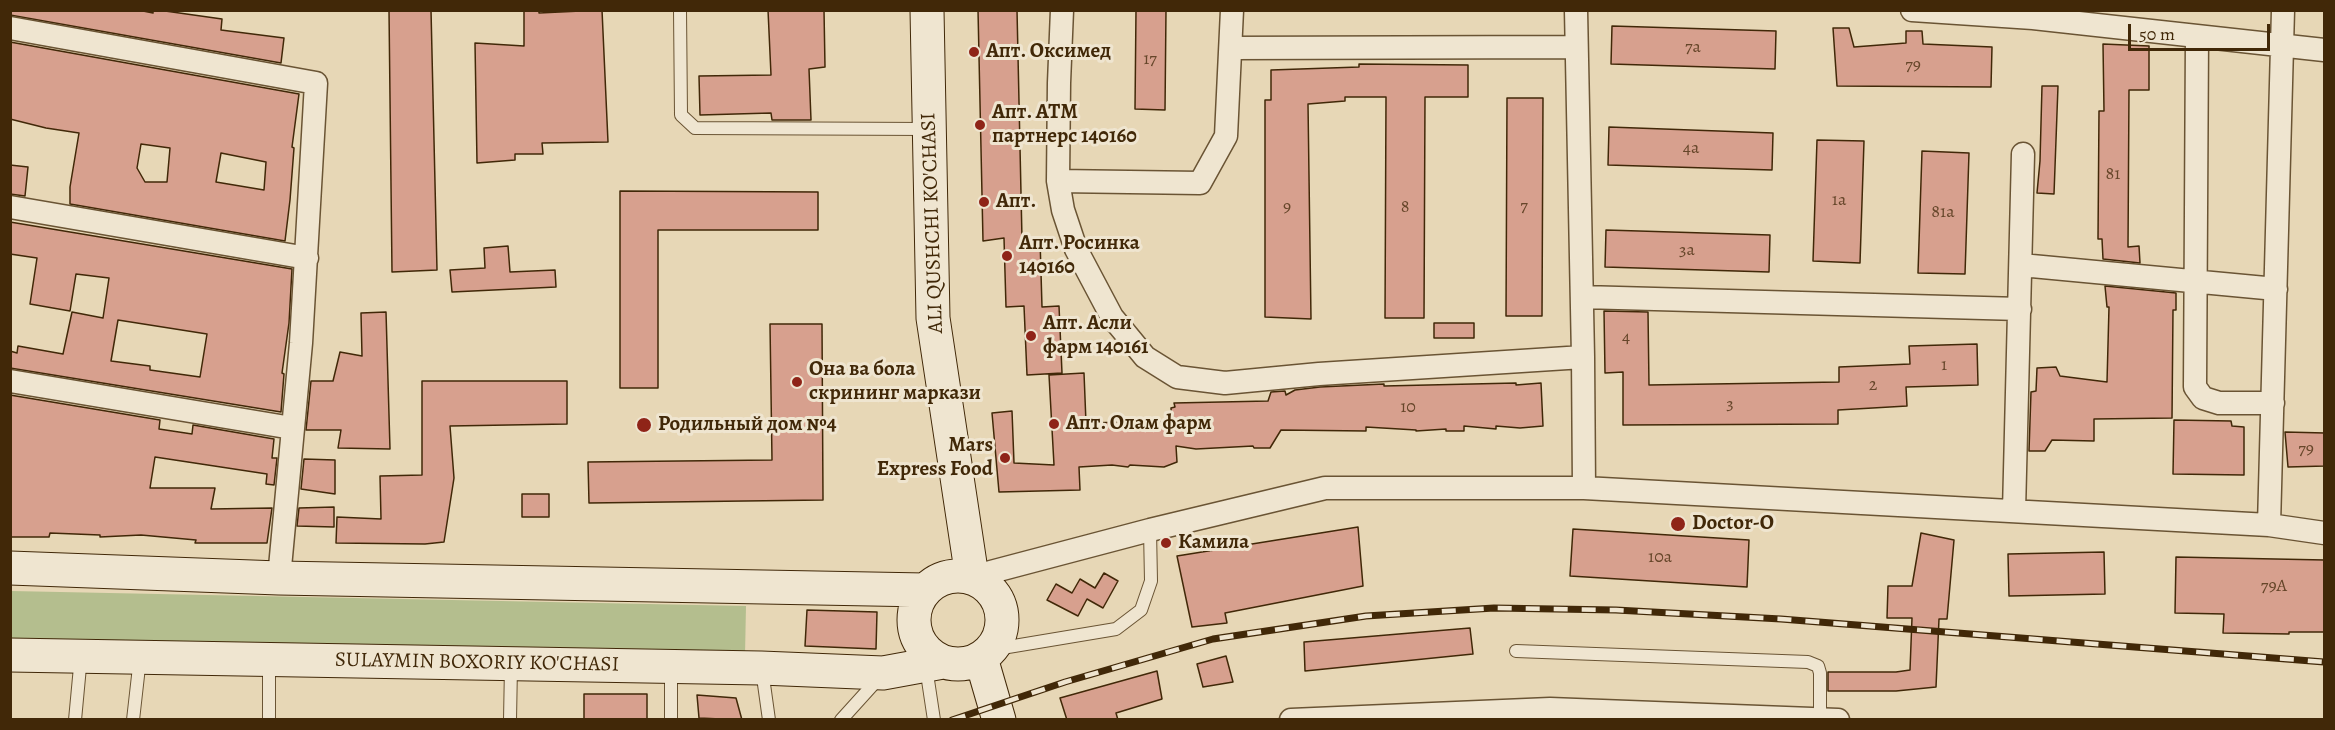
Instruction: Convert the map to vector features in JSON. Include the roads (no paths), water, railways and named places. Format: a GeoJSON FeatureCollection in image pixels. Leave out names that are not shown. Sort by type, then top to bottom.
{"type":"FeatureCollection","features":[{"type":"Feature","properties":{"kind":"main road","name":"ALI QUSHCHI KO'CHASI"},"geometry":{"type":"LineString","coordinates":[[927,10],[933,318],[972,577]]}},
{"type":"Feature","properties":{"kind":"main road"},"geometry":{"type":"LineString","coordinates":[[10,568],[279,578],[925,590]]}},
{"type":"Feature","properties":{"kind":"main road"},"geometry":{"type":"LineString","coordinates":[[946,576],[972,577],[985,584],[995,595],[1001,609],[1002,623],[999,638],[986,654],[969,663],[934,663],[915,630],[914,616],[917,602],[935,581],[946,576]]}},
{"type":"Feature","properties":{"kind":"main road"},"geometry":{"type":"LineString","coordinates":[[884,673],[906,649],[907,632],[907,619],[885,590]]}},
{"type":"Feature","properties":{"kind":"main road"},"geometry":{"type":"LineString","coordinates":[[986,654],[999,720]]}},
{"type":"Feature","properties":{"kind":"main road","name":"SULAYMIN BOXORIY KO'CHASI"},"geometry":{"type":"LineString","coordinates":[[10,655],[761,668],[884,673],[934,663]]}},
{"type":"Feature","properties":{"kind":"street"},"geometry":{"type":"LineString","coordinates":[[1062,10],[1058,181],[1063,210],[1076,249],[1112,317],[1145,357],[1177,377],[1225,383],[1319,374],[1583,357]]}},
{"type":"Feature","properties":{"kind":"street"},"geometry":{"type":"LineString","coordinates":[[1058,181],[1200,183],[1226,136],[1232,10]]}},
{"type":"Feature","properties":{"kind":"street"},"geometry":{"type":"LineString","coordinates":[[1576,10],[1584,488]]}},
{"type":"Feature","properties":{"kind":"street"},"geometry":{"type":"LineString","coordinates":[[1912,10],[2033,14],[2325,50]]}},
{"type":"Feature","properties":{"kind":"street"},"geometry":{"type":"LineString","coordinates":[[2269,525],[2283,10]]}},
{"type":"Feature","properties":{"kind":"street"},"geometry":{"type":"LineString","coordinates":[[10,28],[316,83],[307,258],[279,578]]}},
{"type":"Feature","properties":{"kind":"street"},"geometry":{"type":"LineString","coordinates":[[2197,36],[2195,387],[2203,398],[2219,403],[2273,403]]}},
{"type":"Feature","properties":{"kind":"street"},"geometry":{"type":"LineString","coordinates":[[1231,48],[1575,47]]}},
{"type":"Feature","properties":{"kind":"street"},"geometry":{"type":"LineString","coordinates":[[2014,511],[2023,154]]}},
{"type":"Feature","properties":{"kind":"street"},"geometry":{"type":"LineString","coordinates":[[10,207],[307,258]]}},
{"type":"Feature","properties":{"kind":"street"},"geometry":{"type":"LineString","coordinates":[[2021,265],[2276,289]]}},
{"type":"Feature","properties":{"kind":"street"},"geometry":{"type":"LineString","coordinates":[[1582,297],[2020,309]]}},
{"type":"Feature","properties":{"kind":"street"},"geometry":{"type":"LineString","coordinates":[[10,381],[292,428]]}},
{"type":"Feature","properties":{"kind":"street"},"geometry":{"type":"LineString","coordinates":[[972,577],[1150,530],[1325,489],[1584,488],[2269,525],[2325,533]]}},
{"type":"Feature","properties":{"kind":"street"},"geometry":{"type":"LineString","coordinates":[[1291,720],[1550,714],[1826,719]]}},
{"type":"Feature","properties":{"kind":"lane"},"geometry":{"type":"LineString","coordinates":[[680,10],[681,115],[695,128],[929,129]]}},
{"type":"Feature","properties":{"kind":"lane"},"geometry":{"type":"LineString","coordinates":[[986,654],[1116,628],[1141,610],[1151,581],[1150,530]]}},
{"type":"Feature","properties":{"kind":"lane"},"geometry":{"type":"LineString","coordinates":[[1516,651],[1808,662],[1818,666],[1826,719]]}},
{"type":"Feature","properties":{"kind":"lane"},"geometry":{"type":"LineString","coordinates":[[75,720],[81,655]]}},
{"type":"Feature","properties":{"kind":"lane"},"geometry":{"type":"LineString","coordinates":[[133,720],[141,657]]}},
{"type":"Feature","properties":{"kind":"lane"},"geometry":{"type":"LineString","coordinates":[[269,659],[269,720]]}},
{"type":"Feature","properties":{"kind":"lane"},"geometry":{"type":"LineString","coordinates":[[934,663],[934,720]]}},
{"type":"Feature","properties":{"kind":"lane"},"geometry":{"type":"LineString","coordinates":[[510,720],[511,665]]}},
{"type":"Feature","properties":{"kind":"lane"},"geometry":{"type":"LineString","coordinates":[[670,667],[671,720]]}},
{"type":"Feature","properties":{"kind":"lane"},"geometry":{"type":"LineString","coordinates":[[761,668],[769,720]]}},
{"type":"Feature","properties":{"kind":"lane"},"geometry":{"type":"LineString","coordinates":[[841,720],[884,673]]}},
{"type":"Feature","properties":{"kind":"railway"},"geometry":{"type":"LineString","coordinates":[[952,720],[1065,682],[1213,639],[1366,616],[1494,608],[1616,610],[1781,619],[2324,662]]}},
{"type":"Feature","properties":{"kind":"place","name":"Апт. Оксимед"},"geometry":{"type":"Point","coordinates":[974,52]}},
{"type":"Feature","properties":{"kind":"place","name":"Апт. АТМ партнерс 140160"},"geometry":{"type":"Point","coordinates":[980,125]}},
{"type":"Feature","properties":{"kind":"place","name":"Апт."},"geometry":{"type":"Point","coordinates":[984,202]}},
{"type":"Feature","properties":{"kind":"place","name":"Апт. Росинка 140160"},"geometry":{"type":"Point","coordinates":[1007,256]}},
{"type":"Feature","properties":{"kind":"place","name":"Апт. Асли фарм 140161"},"geometry":{"type":"Point","coordinates":[1031,336]}},
{"type":"Feature","properties":{"kind":"place","name":"Она ва бола скрининг маркази"},"geometry":{"type":"Point","coordinates":[797,382]}},
{"type":"Feature","properties":{"kind":"place","name":"Апт. Олам фарм"},"geometry":{"type":"Point","coordinates":[1054,424]}},
{"type":"Feature","properties":{"kind":"place","name":"Родильный дом №4"},"geometry":{"type":"Point","coordinates":[644,425]}},
{"type":"Feature","properties":{"kind":"place","name":"Mars Express Food"},"geometry":{"type":"Point","coordinates":[1005,458]}},
{"type":"Feature","properties":{"kind":"place","name":"Doctor-O"},"geometry":{"type":"Point","coordinates":[1678,524]}},
{"type":"Feature","properties":{"kind":"place","name":"Камила"},"geometry":{"type":"Point","coordinates":[1166,543]}}]}
